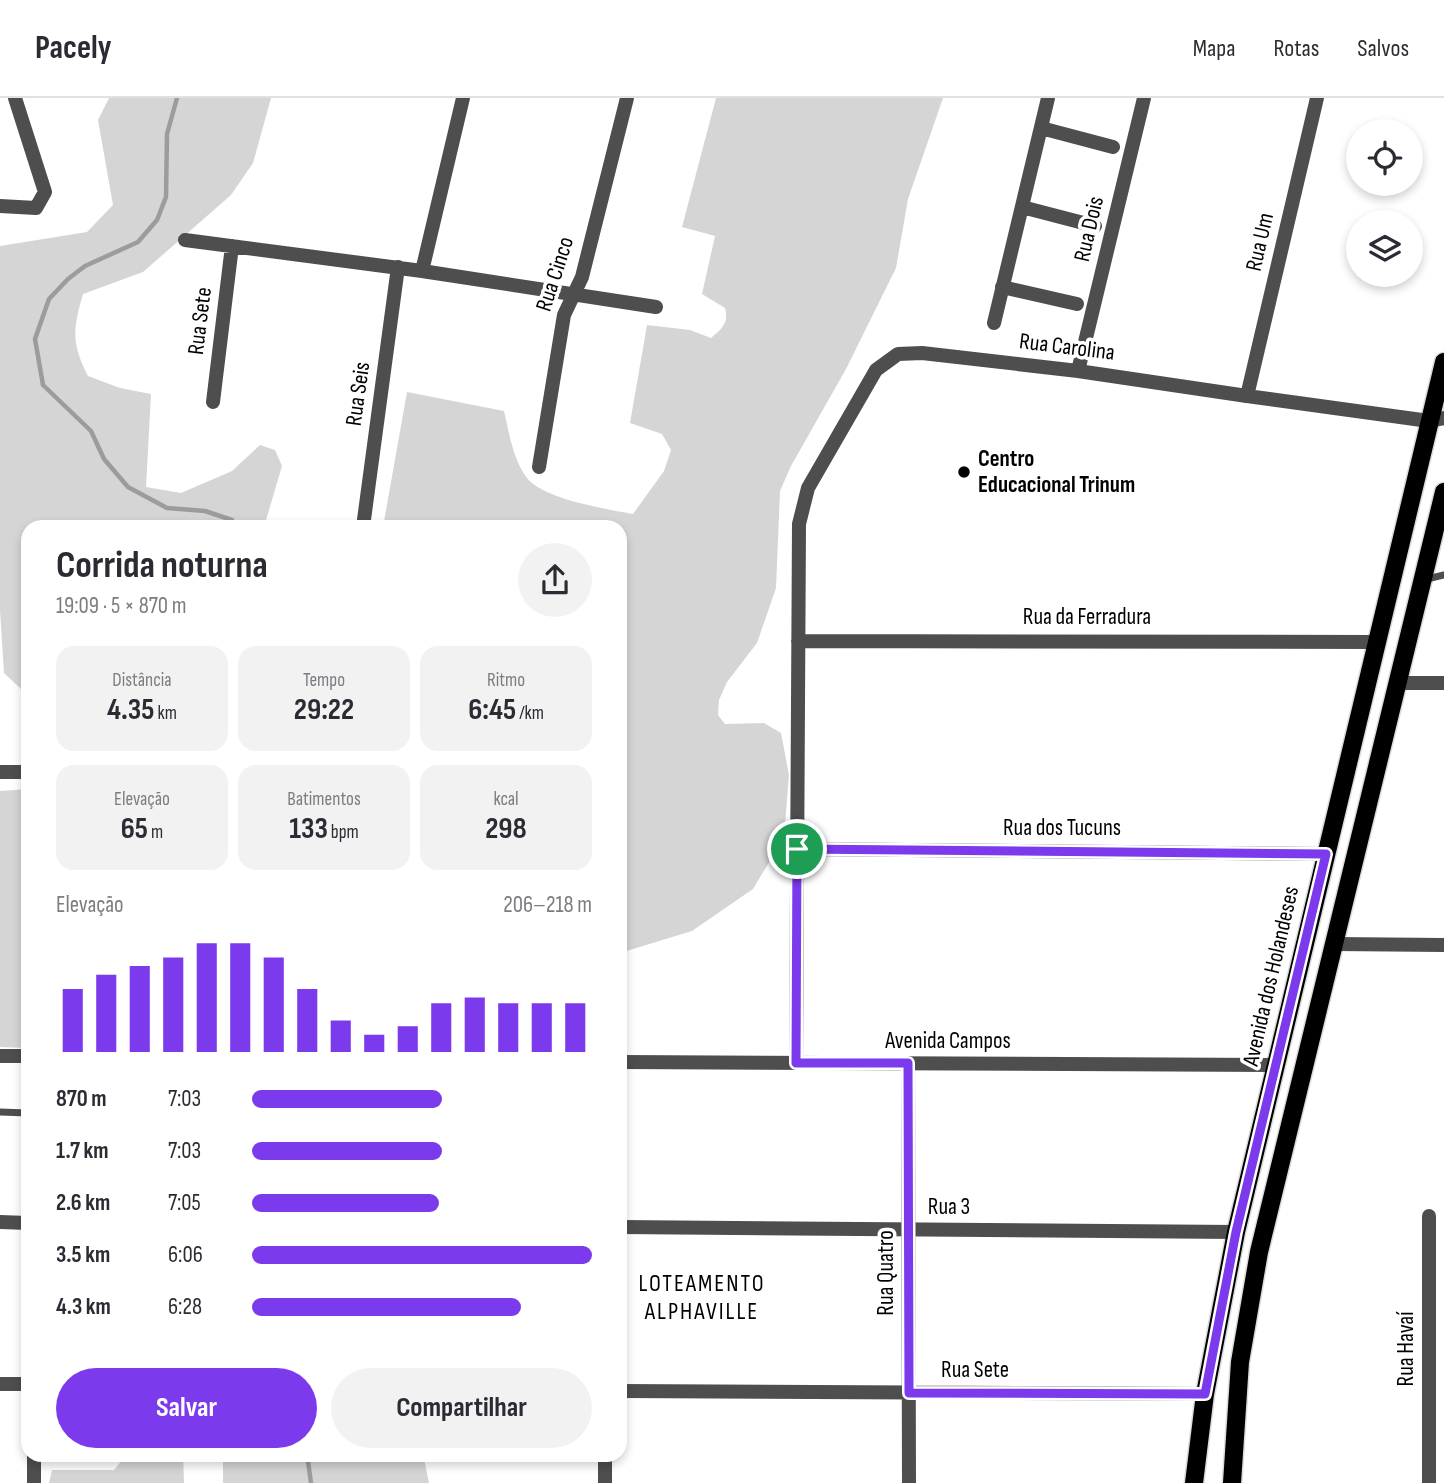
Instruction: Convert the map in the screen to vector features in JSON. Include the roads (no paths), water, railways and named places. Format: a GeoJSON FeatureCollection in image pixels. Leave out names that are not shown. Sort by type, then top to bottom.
{"type":"FeatureCollection","features":[{"type":"Feature","properties":{"kind":"main road","name":"Avenida dos Holandeses"},"geometry":{"type":"LineString","coordinates":[[1194,1483],[1205,1394],[1236,1232],[1376,642],[1436,419],[1444,362]]}},
{"type":"Feature","properties":{"kind":"main road"},"geometry":{"type":"LineString","coordinates":[[1232,1483],[1240,1362],[1250,1290],[1444,492]]}},
{"type":"Feature","properties":{"kind":"street"},"geometry":{"type":"LineString","coordinates":[[0,206],[36,208],[45,192],[15,98]]}},
{"type":"Feature","properties":{"kind":"street"},"geometry":{"type":"LineString","coordinates":[[422,271],[463,98]]}},
{"type":"Feature","properties":{"kind":"street","name":"Rua Cinco"},"geometry":{"type":"LineString","coordinates":[[539,467],[564,316],[582,276],[627,98]]}},
{"type":"Feature","properties":{"kind":"street"},"geometry":{"type":"LineString","coordinates":[[993,323],[1048,98]]}},
{"type":"Feature","properties":{"kind":"street","name":"Rua Dois"},"geometry":{"type":"LineString","coordinates":[[1079,370],[1144,98]]}},
{"type":"Feature","properties":{"kind":"street","name":"Rua Um"},"geometry":{"type":"LineString","coordinates":[[1247,396],[1317,98]]}},
{"type":"Feature","properties":{"kind":"street"},"geometry":{"type":"LineString","coordinates":[[1041,128],[1114,147]]}},
{"type":"Feature","properties":{"kind":"street"},"geometry":{"type":"LineString","coordinates":[[1021,207],[1095,226]]}},
{"type":"Feature","properties":{"kind":"street"},"geometry":{"type":"LineString","coordinates":[[185,240],[398,267],[656,306]]}},
{"type":"Feature","properties":{"kind":"street","name":"Rua Sete"},"geometry":{"type":"LineString","coordinates":[[213,402],[232,246]]}},
{"type":"Feature","properties":{"kind":"street","name":"Rua Seis"},"geometry":{"type":"LineString","coordinates":[[364,520],[398,267]]}},
{"type":"Feature","properties":{"kind":"street"},"geometry":{"type":"LineString","coordinates":[[1002,287],[1077,304]]}},
{"type":"Feature","properties":{"kind":"street","name":"Rua Carolina"},"geometry":{"type":"LineString","coordinates":[[796,1063],[799,524],[808,488],[876,370],[898,354],[922,353],[1079,370],[1247,396],[1436,419]]}},
{"type":"Feature","properties":{"kind":"street","name":"Rua da Ferradura"},"geometry":{"type":"LineString","coordinates":[[798,641],[1376,642]]}},
{"type":"Feature","properties":{"kind":"street"},"geometry":{"type":"LineString","coordinates":[[1397,684],[1444,683]]}},
{"type":"Feature","properties":{"kind":"street"},"geometry":{"type":"LineString","coordinates":[[0,772],[21,772]]}},
{"type":"Feature","properties":{"kind":"street","name":"Rua dos Tucuns"},"geometry":{"type":"LineString","coordinates":[[797,849],[1326,854]]}},
{"type":"Feature","properties":{"kind":"street"},"geometry":{"type":"LineString","coordinates":[[1334,944],[1444,945]]}},
{"type":"Feature","properties":{"kind":"street"},"geometry":{"type":"LineString","coordinates":[[0,1056],[21,1056]]}},
{"type":"Feature","properties":{"kind":"street","name":"Avenida Campos"},"geometry":{"type":"LineString","coordinates":[[627,1062],[1276,1065]]}},
{"type":"Feature","properties":{"kind":"street","name":"Rua Quatro"},"geometry":{"type":"LineString","coordinates":[[908,1063],[909,1483]]}},
{"type":"Feature","properties":{"kind":"street","name":"Rua Havaí"},"geometry":{"type":"LineString","coordinates":[[1429,1216],[1429,1483]]}},
{"type":"Feature","properties":{"kind":"street"},"geometry":{"type":"LineString","coordinates":[[0,1222],[21,1223]]}},
{"type":"Feature","properties":{"kind":"street","name":"Rua 3"},"geometry":{"type":"LineString","coordinates":[[627,1227],[1236,1232]]}},
{"type":"Feature","properties":{"kind":"street"},"geometry":{"type":"LineString","coordinates":[[0,1384],[21,1384]]}},
{"type":"Feature","properties":{"kind":"street","name":"Rua Sete"},"geometry":{"type":"LineString","coordinates":[[627,1391],[1205,1394]]}},
{"type":"Feature","properties":{"kind":"street"},"geometry":{"type":"LineString","coordinates":[[34,1462],[34,1483]]}},
{"type":"Feature","properties":{"kind":"street"},"geometry":{"type":"LineString","coordinates":[[605,1462],[605,1483]]}},
{"type":"Feature","properties":{"kind":"lane"},"geometry":{"type":"LineString","coordinates":[[1422,580],[1444,575]]}},
{"type":"Feature","properties":{"kind":"lane"},"geometry":{"type":"LineString","coordinates":[[0,1112],[21,1113]]}},
{"type":"Feature","properties":{"kind":"waterway"},"geometry":{"type":"LineString","coordinates":[[177,98],[167,134],[166,197],[157,220],[138,242],[85,266],[68,279],[49,299],[35,339],[43,385],[91,431],[104,459],[128,487],[167,508],[205,511],[232,520]]}},
{"type":"Feature","properties":{"kind":"waterway"},"geometry":{"type":"LineString","coordinates":[[308,1462],[311,1483]]}},
{"type":"Feature","properties":{"kind":"place","name":"Centro Educacional Trinum"},"geometry":{"type":"Point","coordinates":[964,472]}},
{"type":"Feature","properties":{"kind":"district","name":"LOTEAMENTO ALPHAVILLE"},"geometry":{"type":"Point","coordinates":[702,1297]}}]}
